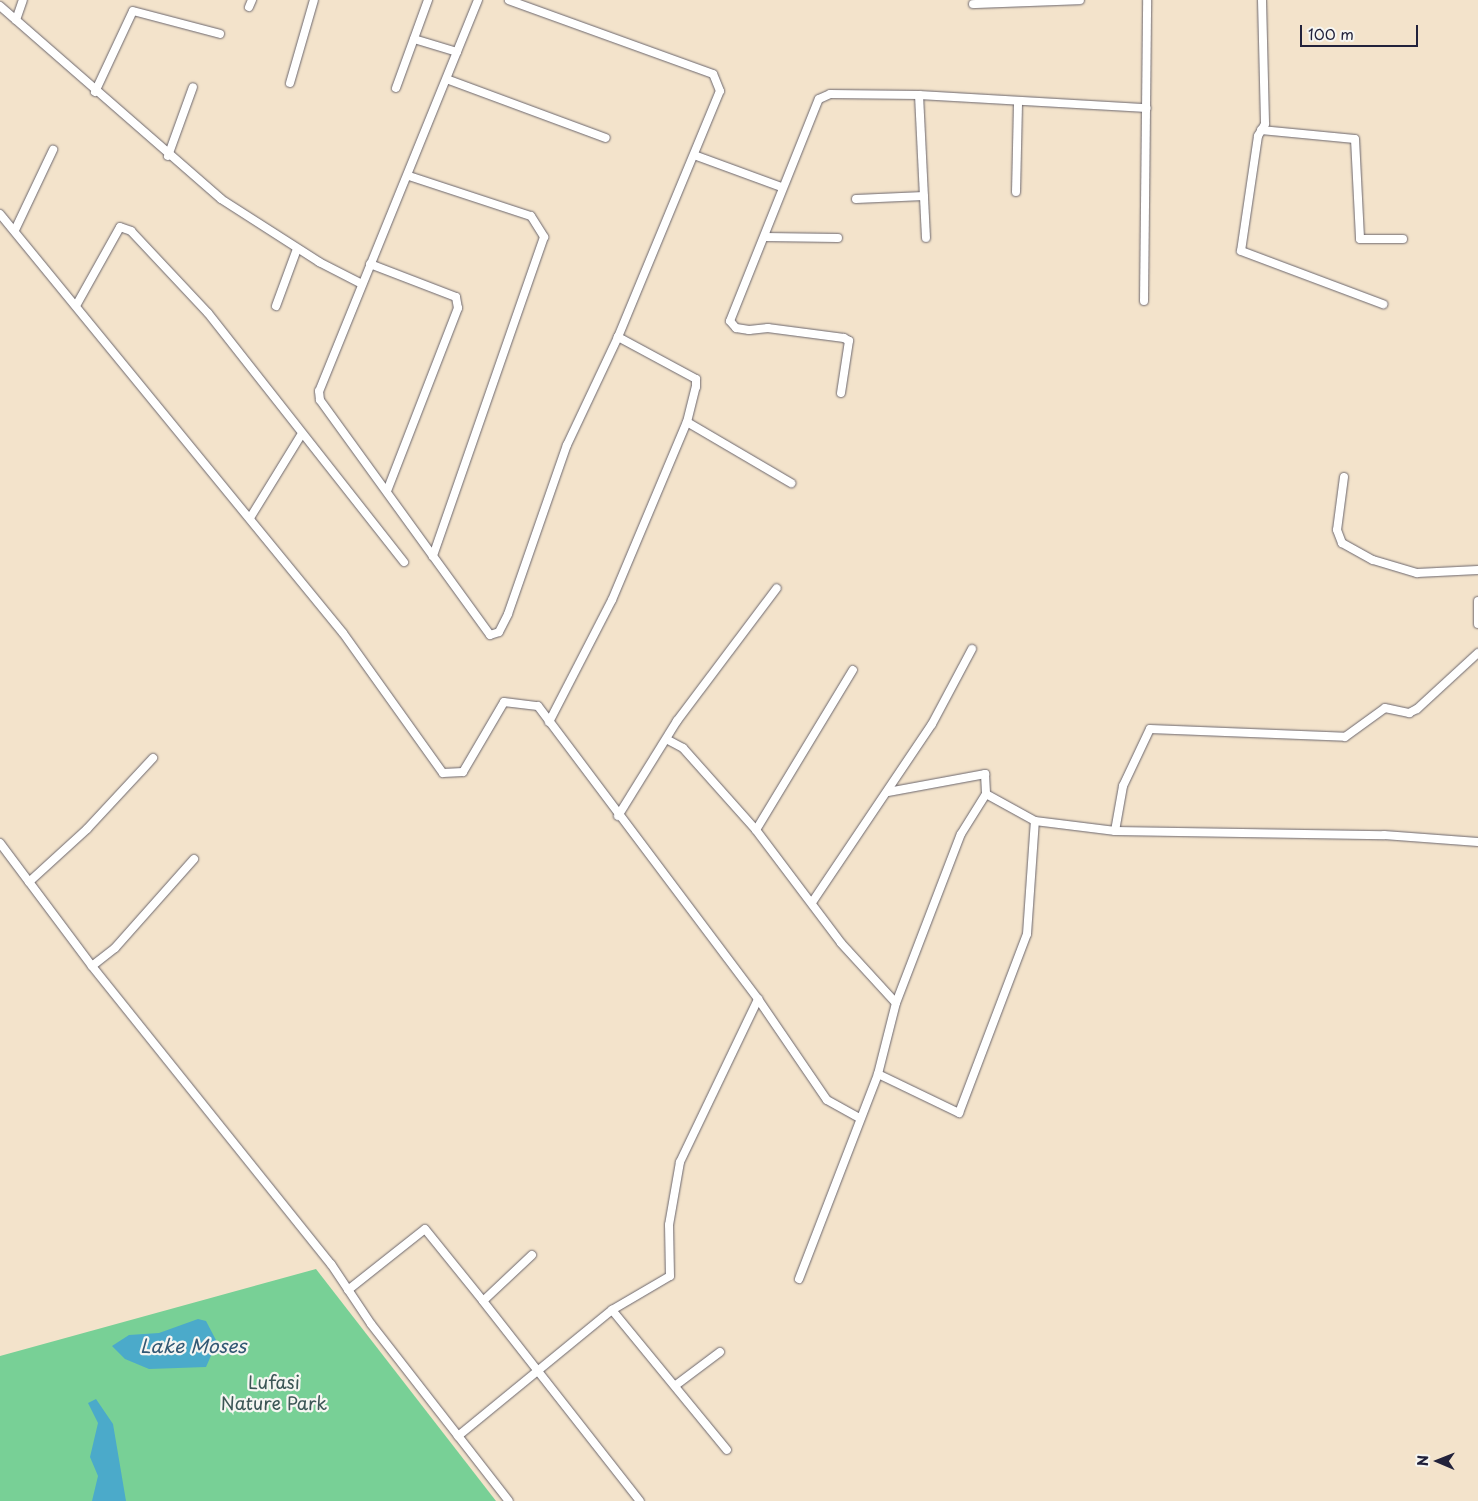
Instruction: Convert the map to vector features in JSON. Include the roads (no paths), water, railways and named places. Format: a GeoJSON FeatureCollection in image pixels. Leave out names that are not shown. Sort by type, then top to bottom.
{"type":"FeatureCollection","features":[{"type":"Feature","properties":{"kind":"street"},"geometry":{"type":"LineString","coordinates":[[16,20],[23,0]]}},
{"type":"Feature","properties":{"kind":"street"},"geometry":{"type":"LineString","coordinates":[[290,83],[314,0]]}},
{"type":"Feature","properties":{"kind":"street"},"geometry":{"type":"LineString","coordinates":[[396,88],[428,0]]}},
{"type":"Feature","properties":{"kind":"street"},"geometry":{"type":"LineString","coordinates":[[478,0],[457,52],[450,80],[370,264],[319,391],[320,400],[490,635],[499,632],[567,445],[618,338],[720,91],[713,74],[509,0]]}},
{"type":"Feature","properties":{"kind":"street"},"geometry":{"type":"LineString","coordinates":[[973,4],[1080,0]]}},
{"type":"Feature","properties":{"kind":"street"},"geometry":{"type":"LineString","coordinates":[[1144,301],[1147,0]]}},
{"type":"Feature","properties":{"kind":"street"},"geometry":{"type":"LineString","coordinates":[[1262,0],[1260,32],[1266,87],[1261,130],[1240,251],[1383,304]]}},
{"type":"Feature","properties":{"kind":"street"},"geometry":{"type":"LineString","coordinates":[[0,6],[95,92],[220,200],[297,248],[362,284]]}},
{"type":"Feature","properties":{"kind":"street"},"geometry":{"type":"LineString","coordinates":[[95,92],[133,12],[220,34]]}},
{"type":"Feature","properties":{"kind":"street"},"geometry":{"type":"LineString","coordinates":[[414,39],[457,52]]}},
{"type":"Feature","properties":{"kind":"street"},"geometry":{"type":"LineString","coordinates":[[450,80],[606,138]]}},
{"type":"Feature","properties":{"kind":"street"},"geometry":{"type":"LineString","coordinates":[[168,156],[193,86]]}},
{"type":"Feature","properties":{"kind":"street"},"geometry":{"type":"LineString","coordinates":[[841,393],[849,341],[844,338],[768,328],[749,330],[736,328],[730,321],[732,306],[765,237],[782,187],[792,175],[810,114],[819,99],[830,94],[919,95],[1018,103],[1146,108]]}},
{"type":"Feature","properties":{"kind":"street"},"geometry":{"type":"LineString","coordinates":[[919,95],[926,238]]}},
{"type":"Feature","properties":{"kind":"street"},"geometry":{"type":"LineString","coordinates":[[1016,192],[1018,103]]}},
{"type":"Feature","properties":{"kind":"street"},"geometry":{"type":"LineString","coordinates":[[1261,130],[1355,139],[1360,238],[1402,239]]}},
{"type":"Feature","properties":{"kind":"street"},"geometry":{"type":"LineString","coordinates":[[15,230],[53,150]]}},
{"type":"Feature","properties":{"kind":"street"},"geometry":{"type":"LineString","coordinates":[[694,155],[782,187]]}},
{"type":"Feature","properties":{"kind":"street"},"geometry":{"type":"LineString","coordinates":[[409,176],[531,216],[544,237],[434,556]]}},
{"type":"Feature","properties":{"kind":"street"},"geometry":{"type":"LineString","coordinates":[[856,198],[924,196]]}},
{"type":"Feature","properties":{"kind":"street"},"geometry":{"type":"LineString","coordinates":[[0,214],[77,304],[343,633],[443,773],[463,772],[504,702],[538,706],[618,816],[758,999],[827,1100],[858,1117]]}},
{"type":"Feature","properties":{"kind":"street"},"geometry":{"type":"LineString","coordinates":[[77,304],[120,227],[130,231],[208,312],[301,435],[404,562]]}},
{"type":"Feature","properties":{"kind":"street"},"geometry":{"type":"LineString","coordinates":[[765,237],[838,238]]}},
{"type":"Feature","properties":{"kind":"street"},"geometry":{"type":"LineString","coordinates":[[276,306],[297,248]]}},
{"type":"Feature","properties":{"kind":"street"},"geometry":{"type":"LineString","coordinates":[[370,264],[456,297],[458,308],[387,491]]}},
{"type":"Feature","properties":{"kind":"street"},"geometry":{"type":"LineString","coordinates":[[549,722],[612,600],[688,422],[696,379],[618,338]]}},
{"type":"Feature","properties":{"kind":"street"},"geometry":{"type":"LineString","coordinates":[[688,422],[791,483]]}},
{"type":"Feature","properties":{"kind":"street"},"geometry":{"type":"LineString","coordinates":[[250,518],[301,435]]}},
{"type":"Feature","properties":{"kind":"street"},"geometry":{"type":"LineString","coordinates":[[1344,476],[1337,530],[1342,542],[1373,560],[1417,573],[1478,570]]}},
{"type":"Feature","properties":{"kind":"street"},"geometry":{"type":"LineString","coordinates":[[618,816],[668,740],[777,588]]}},
{"type":"Feature","properties":{"kind":"street"},"geometry":{"type":"LineString","coordinates":[[1478,601],[1478,624]]}},
{"type":"Feature","properties":{"kind":"street"},"geometry":{"type":"LineString","coordinates":[[813,901],[888,792],[972,649]]}},
{"type":"Feature","properties":{"kind":"street"},"geometry":{"type":"LineString","coordinates":[[1115,831],[1123,786],[1150,729],[1345,737],[1385,708],[1409,713],[1417,709],[1478,653]]}},
{"type":"Feature","properties":{"kind":"street"},"geometry":{"type":"LineString","coordinates":[[756,830],[853,670]]}},
{"type":"Feature","properties":{"kind":"street"},"geometry":{"type":"LineString","coordinates":[[668,740],[683,748],[756,830],[813,901],[841,943],[896,1003]]}},
{"type":"Feature","properties":{"kind":"street"},"geometry":{"type":"LineString","coordinates":[[29,882],[87,829],[152,758]]}},
{"type":"Feature","properties":{"kind":"street"},"geometry":{"type":"LineString","coordinates":[[799,1279],[858,1117],[878,1074],[896,1003],[961,834],[986,794],[985,774],[888,792]]}},
{"type":"Feature","properties":{"kind":"street"},"geometry":{"type":"LineString","coordinates":[[986,794],[1035,821],[1115,831],[1384,835],[1478,842]]}},
{"type":"Feature","properties":{"kind":"street"},"geometry":{"type":"LineString","coordinates":[[878,1074],[959,1113],[1027,934],[1035,821]]}},
{"type":"Feature","properties":{"kind":"street"},"geometry":{"type":"LineString","coordinates":[[0,843],[92,966],[348,1290],[509,1501]]}},
{"type":"Feature","properties":{"kind":"street"},"geometry":{"type":"LineString","coordinates":[[92,966],[115,948],[194,859]]}},
{"type":"Feature","properties":{"kind":"street"},"geometry":{"type":"LineString","coordinates":[[458,1436],[536,1370],[612,1310],[670,1276],[669,1225],[680,1162],[758,999]]}},
{"type":"Feature","properties":{"kind":"street"},"geometry":{"type":"LineString","coordinates":[[348,1290],[425,1229],[640,1501]]}},
{"type":"Feature","properties":{"kind":"street"},"geometry":{"type":"LineString","coordinates":[[483,1301],[532,1255]]}},
{"type":"Feature","properties":{"kind":"street"},"geometry":{"type":"LineString","coordinates":[[612,1310],[728,1450]]}},
{"type":"Feature","properties":{"kind":"street"},"geometry":{"type":"LineString","coordinates":[[676,1385],[720,1352]]}},
{"type":"Feature","properties":{"kind":"water","name":"Lake Moses"},"geometry":{"type":"Polygon","coordinates":[[[198,1319],[206,1321],[217,1342],[206,1367],[149,1369],[125,1359],[112,1346],[129,1335],[159,1333],[198,1319]]]}},
{"type":"Feature","properties":{"kind":"water"},"geometry":{"type":"Polygon","coordinates":[[[96,1399],[113,1424],[126,1501],[92,1501],[98,1476],[90,1457],[98,1423],[88,1403],[96,1399]]]}},
{"type":"Feature","properties":{"kind":"park label","name":"Lufasi Nature Park"},"geometry":{"type":"Point","coordinates":[274,1394]}}]}
